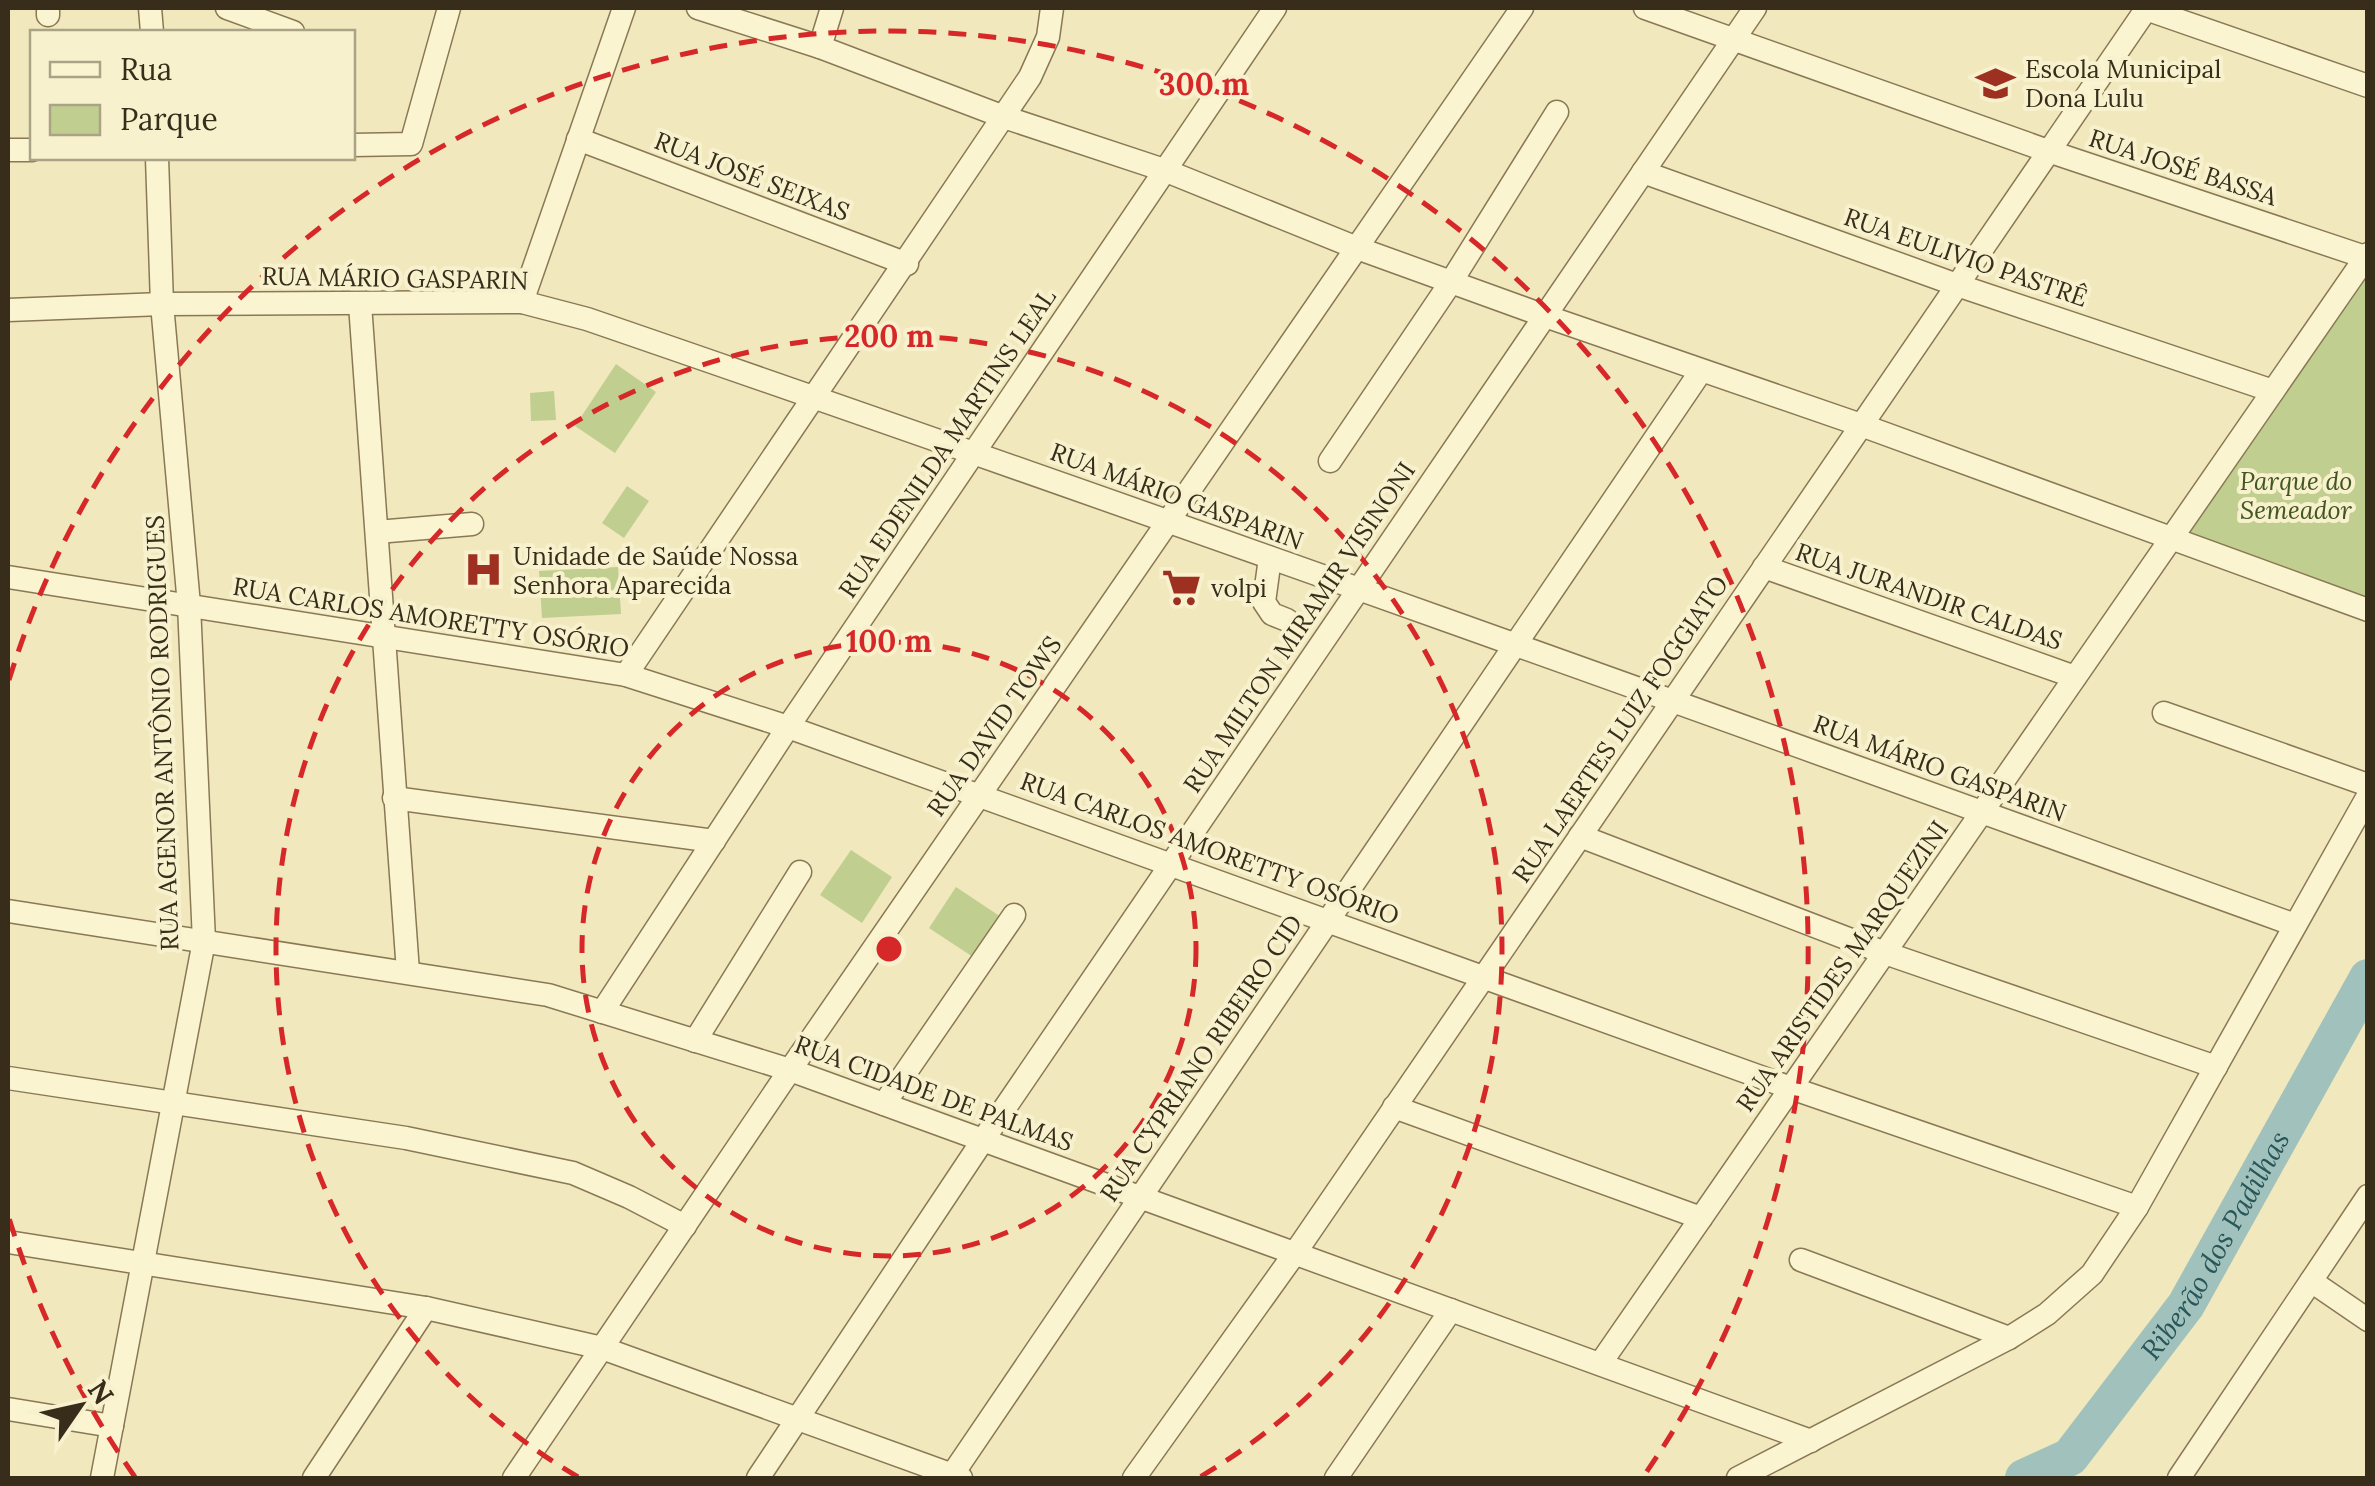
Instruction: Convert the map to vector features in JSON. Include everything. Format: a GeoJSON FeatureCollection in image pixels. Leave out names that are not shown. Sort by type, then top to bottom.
{"type":"FeatureCollection","features":[{"type":"Feature","properties":{"kind":"street"},"geometry":{"type":"LineString","coordinates":[[227,8],[288,30]]}},
{"type":"Feature","properties":{"kind":"street"},"geometry":{"type":"LineString","coordinates":[[355,145],[412,144],[449,8]]}},
{"type":"Feature","properties":{"kind":"street"},"geometry":{"type":"LineString","coordinates":[[522,302],[624,8]]}},
{"type":"Feature","properties":{"kind":"street"},"geometry":{"type":"LineString","coordinates":[[698,8],[820,47],[1004,117],[1164,170],[1357,248],[1861,425],[2368,610]]}},
{"type":"Feature","properties":{"kind":"street"},"geometry":{"type":"LineString","coordinates":[[820,47],[832,8]]}},
{"type":"Feature","properties":{"kind":"street"},"geometry":{"type":"LineString","coordinates":[[626,675],[1030,78],[1048,37],[1052,8]]}},
{"type":"Feature","properties":{"kind":"street","name":"RUA EDENILDA MARTINS LEAL"},"geometry":{"type":"LineString","coordinates":[[602,1012],[788,727],[1275,8]]}},
{"type":"Feature","properties":{"kind":"street","name":"RUA DAVID TOWS"},"geometry":{"type":"LineString","coordinates":[[514,1478],[790,1070],[1522,8]]}},
{"type":"Feature","properties":{"kind":"street","name":"RUA JOSÉ BASSA"},"geometry":{"type":"LineString","coordinates":[[1645,8],[2048,152],[2366,256]]}},
{"type":"Feature","properties":{"kind":"street","name":"RUA MILTON MIRAMIR VISINONI"},"geometry":{"type":"LineString","coordinates":[[758,1478],[982,1140],[1755,8]]}},
{"type":"Feature","properties":{"kind":"street"},"geometry":{"type":"LineString","coordinates":[[2146,8],[2368,86]]}},
{"type":"Feature","properties":{"kind":"street","name":"RUA LAERTES LUIZ FOGGIATO"},"geometry":{"type":"LineString","coordinates":[[1134,1478],[1295,1254],[2146,8]]}},
{"type":"Feature","properties":{"kind":"street"},"geometry":{"type":"LineString","coordinates":[[1330,461],[1452,282],[1557,112]]}},
{"type":"Feature","properties":{"kind":"street","name":"RUA JOSÉ SEIXAS"},"geometry":{"type":"LineString","coordinates":[[578,139],[907,264]]}},
{"type":"Feature","properties":{"kind":"street","name":"RUA AGENOR ANTÔNIO RODRIGUES"},"geometry":{"type":"LineString","coordinates":[[102,1478],[204,940],[190,605],[162,304],[157,160]]}},
{"type":"Feature","properties":{"kind":"street","name":"RUA EULIVIO PASTRÊ"},"geometry":{"type":"LineString","coordinates":[[1643,172],[1957,285],[2273,391]]}},
{"type":"Feature","properties":{"kind":"street","name":"RUA ARISTIDES MARQUEZINI"},"geometry":{"type":"LineString","coordinates":[[1600,1364],[2366,256]]}},
{"type":"Feature","properties":{"kind":"street","name":"RUA MÁRIO GASPARIN"},"geometry":{"type":"LineString","coordinates":[[8,310],[162,304],[522,302],[587,318],[1170,520],[1358,591],[1673,700],[2295,925]]}},
{"type":"Feature","properties":{"kind":"street"},"geometry":{"type":"LineString","coordinates":[[360,304],[408,972]]}},
{"type":"Feature","properties":{"kind":"street","name":"RUA CYPRIANO RIBEIRO CID"},"geometry":{"type":"LineString","coordinates":[[954,1478],[1139,1197],[1701,371]]}},
{"type":"Feature","properties":{"kind":"street"},"geometry":{"type":"LineString","coordinates":[[377,532],[472,524]]}},
{"type":"Feature","properties":{"kind":"street"},"geometry":{"type":"LineString","coordinates":[[1270,558],[1264,602],[1272,614],[1287,620]]}},
{"type":"Feature","properties":{"kind":"street","name":"RUA JURANDIR CALDAS"},"geometry":{"type":"LineString","coordinates":[[1764,566],[2076,677]]}},
{"type":"Feature","properties":{"kind":"street","name":"RUA CARLOS AMORETTY OSÓRIO"},"geometry":{"type":"LineString","coordinates":[[8,577],[626,675],[788,727],[1791,1088],[2138,1206]]}},
{"type":"Feature","properties":{"kind":"street"},"geometry":{"type":"LineString","coordinates":[[2164,713],[2368,785]]}},
{"type":"Feature","properties":{"kind":"street"},"geometry":{"type":"LineString","coordinates":[[1738,1478],[2009,1338],[2046,1314],[2092,1274],[2138,1206],[2368,796]]}},
{"type":"Feature","properties":{"kind":"street"},"geometry":{"type":"LineString","coordinates":[[394,798],[714,841]]}},
{"type":"Feature","properties":{"kind":"street"},"geometry":{"type":"LineString","coordinates":[[1580,836],[1885,953],[2216,1067]]}},
{"type":"Feature","properties":{"kind":"street"},"geometry":{"type":"LineString","coordinates":[[695,1041],[800,872]]}},
{"type":"Feature","properties":{"kind":"street","name":"RUA CIDADE DE PALMAS"},"geometry":{"type":"LineString","coordinates":[[8,911],[548,995],[790,1070],[1811,1441]]}},
{"type":"Feature","properties":{"kind":"street"},"geometry":{"type":"LineString","coordinates":[[884,1104],[1014,915]]}},
{"type":"Feature","properties":{"kind":"street"},"geometry":{"type":"LineString","coordinates":[[8,1078],[406,1138],[573,1174],[685,1226]]}},
{"type":"Feature","properties":{"kind":"street"},"geometry":{"type":"LineString","coordinates":[[1394,1107],[1701,1218]]}},
{"type":"Feature","properties":{"kind":"street"},"geometry":{"type":"LineString","coordinates":[[2179,1478],[2368,1196]]}},
{"type":"Feature","properties":{"kind":"street"},"geometry":{"type":"LineString","coordinates":[[8,1242],[426,1308],[602,1348],[954,1478]]}},
{"type":"Feature","properties":{"kind":"street"},"geometry":{"type":"LineString","coordinates":[[1801,1260],[2009,1338]]}},
{"type":"Feature","properties":{"kind":"street"},"geometry":{"type":"LineString","coordinates":[[2312,1281],[2368,1320]]}},
{"type":"Feature","properties":{"kind":"street"},"geometry":{"type":"LineString","coordinates":[[314,1478],[426,1308]]}},
{"type":"Feature","properties":{"kind":"street"},"geometry":{"type":"LineString","coordinates":[[1336,1478],[1451,1310]]}},
{"type":"Feature","properties":{"kind":"street"},"geometry":{"type":"LineString","coordinates":[[8,1409],[112,1426]]}},
{"type":"Feature","properties":{"kind":"green space","name":"Parque do Semeador"},"geometry":{"type":"Polygon","coordinates":[[[2367,267],[2367,598],[2185,531],[2367,267]]]}},
{"type":"Feature","properties":{"kind":"green space"},"geometry":{"type":"Polygon","coordinates":[[[616,364],[656,392],[615,453],[575,426],[616,364]]]}},
{"type":"Feature","properties":{"kind":"green space"},"geometry":{"type":"Polygon","coordinates":[[[554,391],[556,420],[531,421],[530,393],[554,391]]]}},
{"type":"Feature","properties":{"kind":"green space"},"geometry":{"type":"Polygon","coordinates":[[[627,486],[649,501],[624,538],[602,523],[627,486]]]}},
{"type":"Feature","properties":{"kind":"green space"},"geometry":{"type":"Polygon","coordinates":[[[618,567],[621,614],[542,618],[539,571],[618,567]]]}},
{"type":"Feature","properties":{"kind":"green space"},"geometry":{"type":"Polygon","coordinates":[[[851,850],[892,877],[862,923],[820,895],[851,850]]]}},
{"type":"Feature","properties":{"kind":"green space"},"geometry":{"type":"Polygon","coordinates":[[[956,887],[1004,919],[976,959],[929,928],[956,887]]]}},
{"type":"Feature","properties":{"kind":"waterway","name":"Riberão dos Padilhas"},"geometry":{"type":"LineString","coordinates":[[2024,1478],[2070,1457],[2186,1305],[2368,978]]}},
{"type":"Feature","properties":{"kind":"place","name":"Escola Municipal Dona Lulu"},"geometry":{"type":"Point","coordinates":[1995,83]}},
{"type":"Feature","properties":{"kind":"place","name":"Unidade de Saúde Nossa Senhora Aparecida"},"geometry":{"type":"Point","coordinates":[483,570]}},
{"type":"Feature","properties":{"kind":"place","name":"volpi"},"geometry":{"type":"Point","coordinates":[1181,588]}}]}
